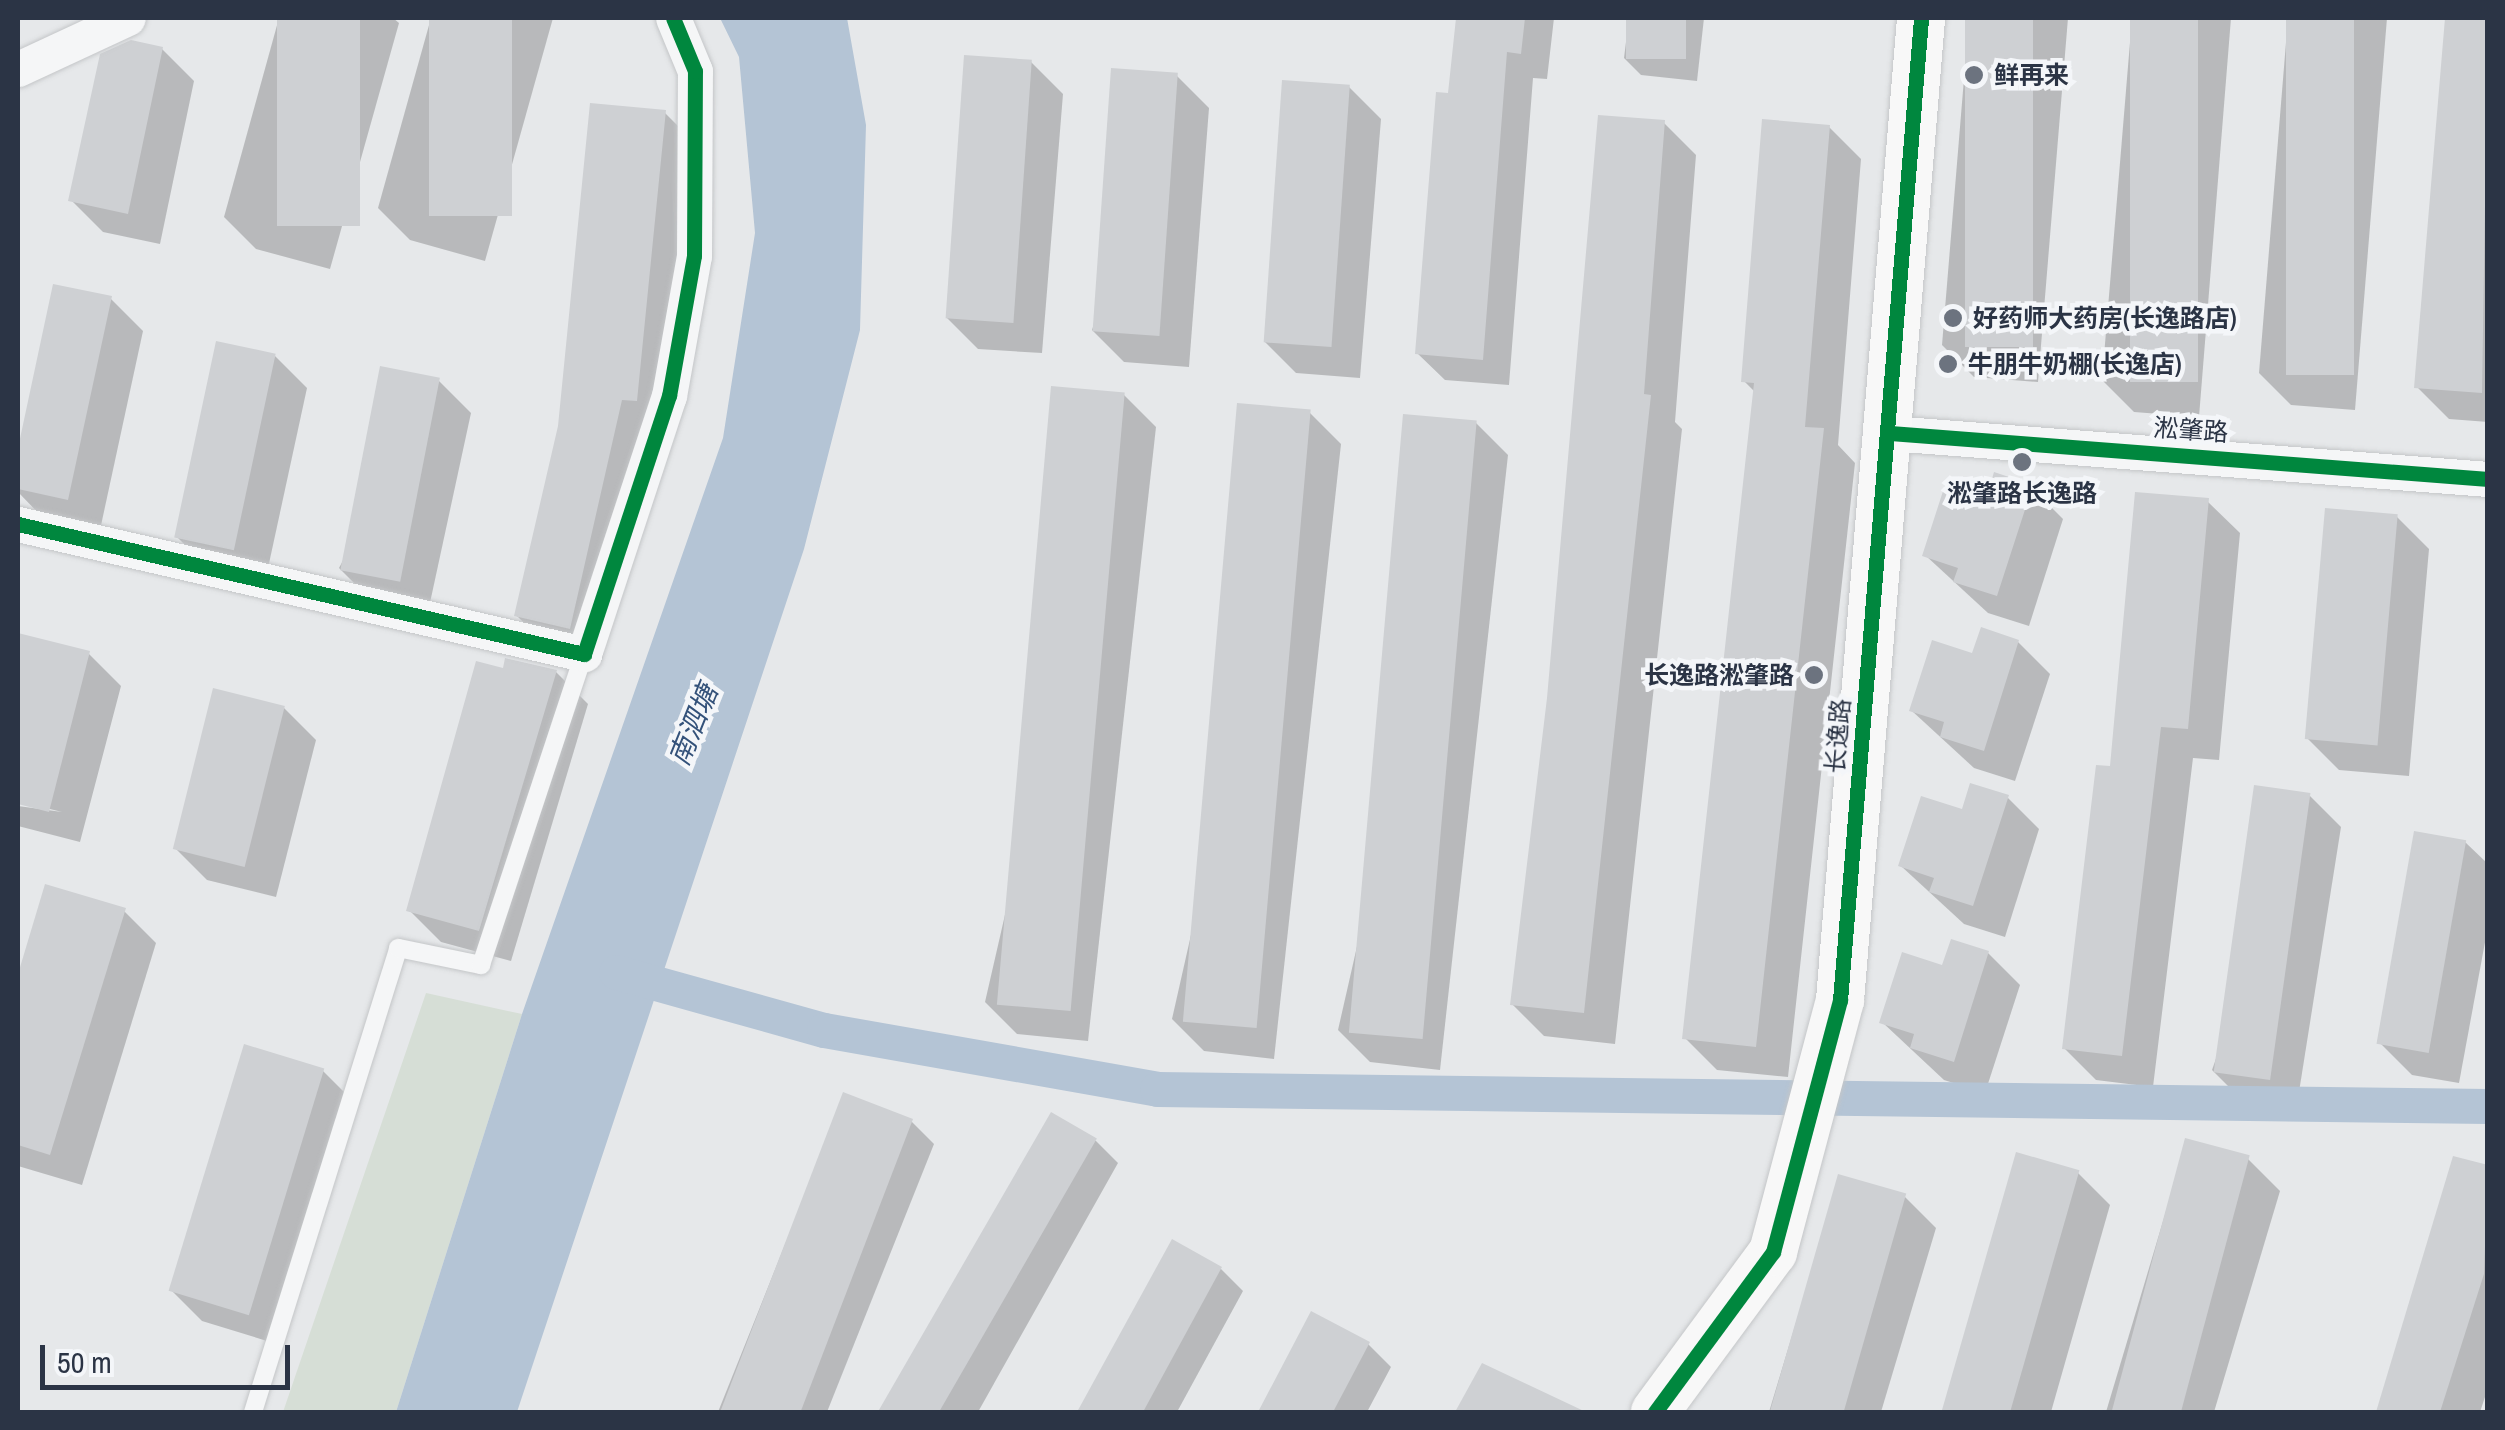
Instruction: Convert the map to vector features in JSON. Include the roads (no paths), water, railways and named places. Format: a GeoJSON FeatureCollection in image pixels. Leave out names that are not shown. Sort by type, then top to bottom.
{"type":"FeatureCollection","features":[{"type":"Feature","properties":{"kind":"street"},"geometry":{"type":"LineString","coordinates":[[18,69],[128,18]]}},
{"type":"Feature","properties":{"kind":"street"},"geometry":{"type":"LineString","coordinates":[[18,524],[584,654],[670,396],[694,256],[696,71],[673,18]]}},
{"type":"Feature","properties":{"kind":"street","name":"长逸路"},"geometry":{"type":"LineString","coordinates":[[1655,1412],[1772,1252],[1798,1172],[1840,1000],[1890,433],[1920,18]]}},
{"type":"Feature","properties":{"kind":"street","name":"淞肇路"},"geometry":{"type":"LineString","coordinates":[[1890,433],[2488,478]]}},
{"type":"Feature","properties":{"kind":"lane"},"geometry":{"type":"LineString","coordinates":[[253,1412],[398,948],[481,965],[584,654]]}},
{"type":"Feature","properties":{"kind":"water","name":"南泗塘"},"geometry":{"type":"Polygon","coordinates":[[[720,18],[847,18],[866,125],[860,330],[804,549],[517,1412],[396,1412],[522,1014],[723,438],[755,233],[739,57],[720,18]]]}},
{"type":"Feature","properties":{"kind":"waterway"},"geometry":{"type":"LineString","coordinates":[[616,972],[824,1030],[1157,1089],[2488,1106]]}},
{"type":"Feature","properties":{"kind":"place","name":"鲜再来"},"geometry":{"type":"Point","coordinates":[1974,75]}},
{"type":"Feature","properties":{"kind":"place","name":"好药师大药房(长逸路店)"},"geometry":{"type":"Point","coordinates":[1953,318]}},
{"type":"Feature","properties":{"kind":"place","name":"牛朋牛奶棚(长逸店)"},"geometry":{"type":"Point","coordinates":[1948,364]}},
{"type":"Feature","properties":{"kind":"place","name":"淞肇路长逸路"},"geometry":{"type":"Point","coordinates":[2022,462]}},
{"type":"Feature","properties":{"kind":"place","name":"长逸路淞肇路"},"geometry":{"type":"Point","coordinates":[1814,675]}}]}
